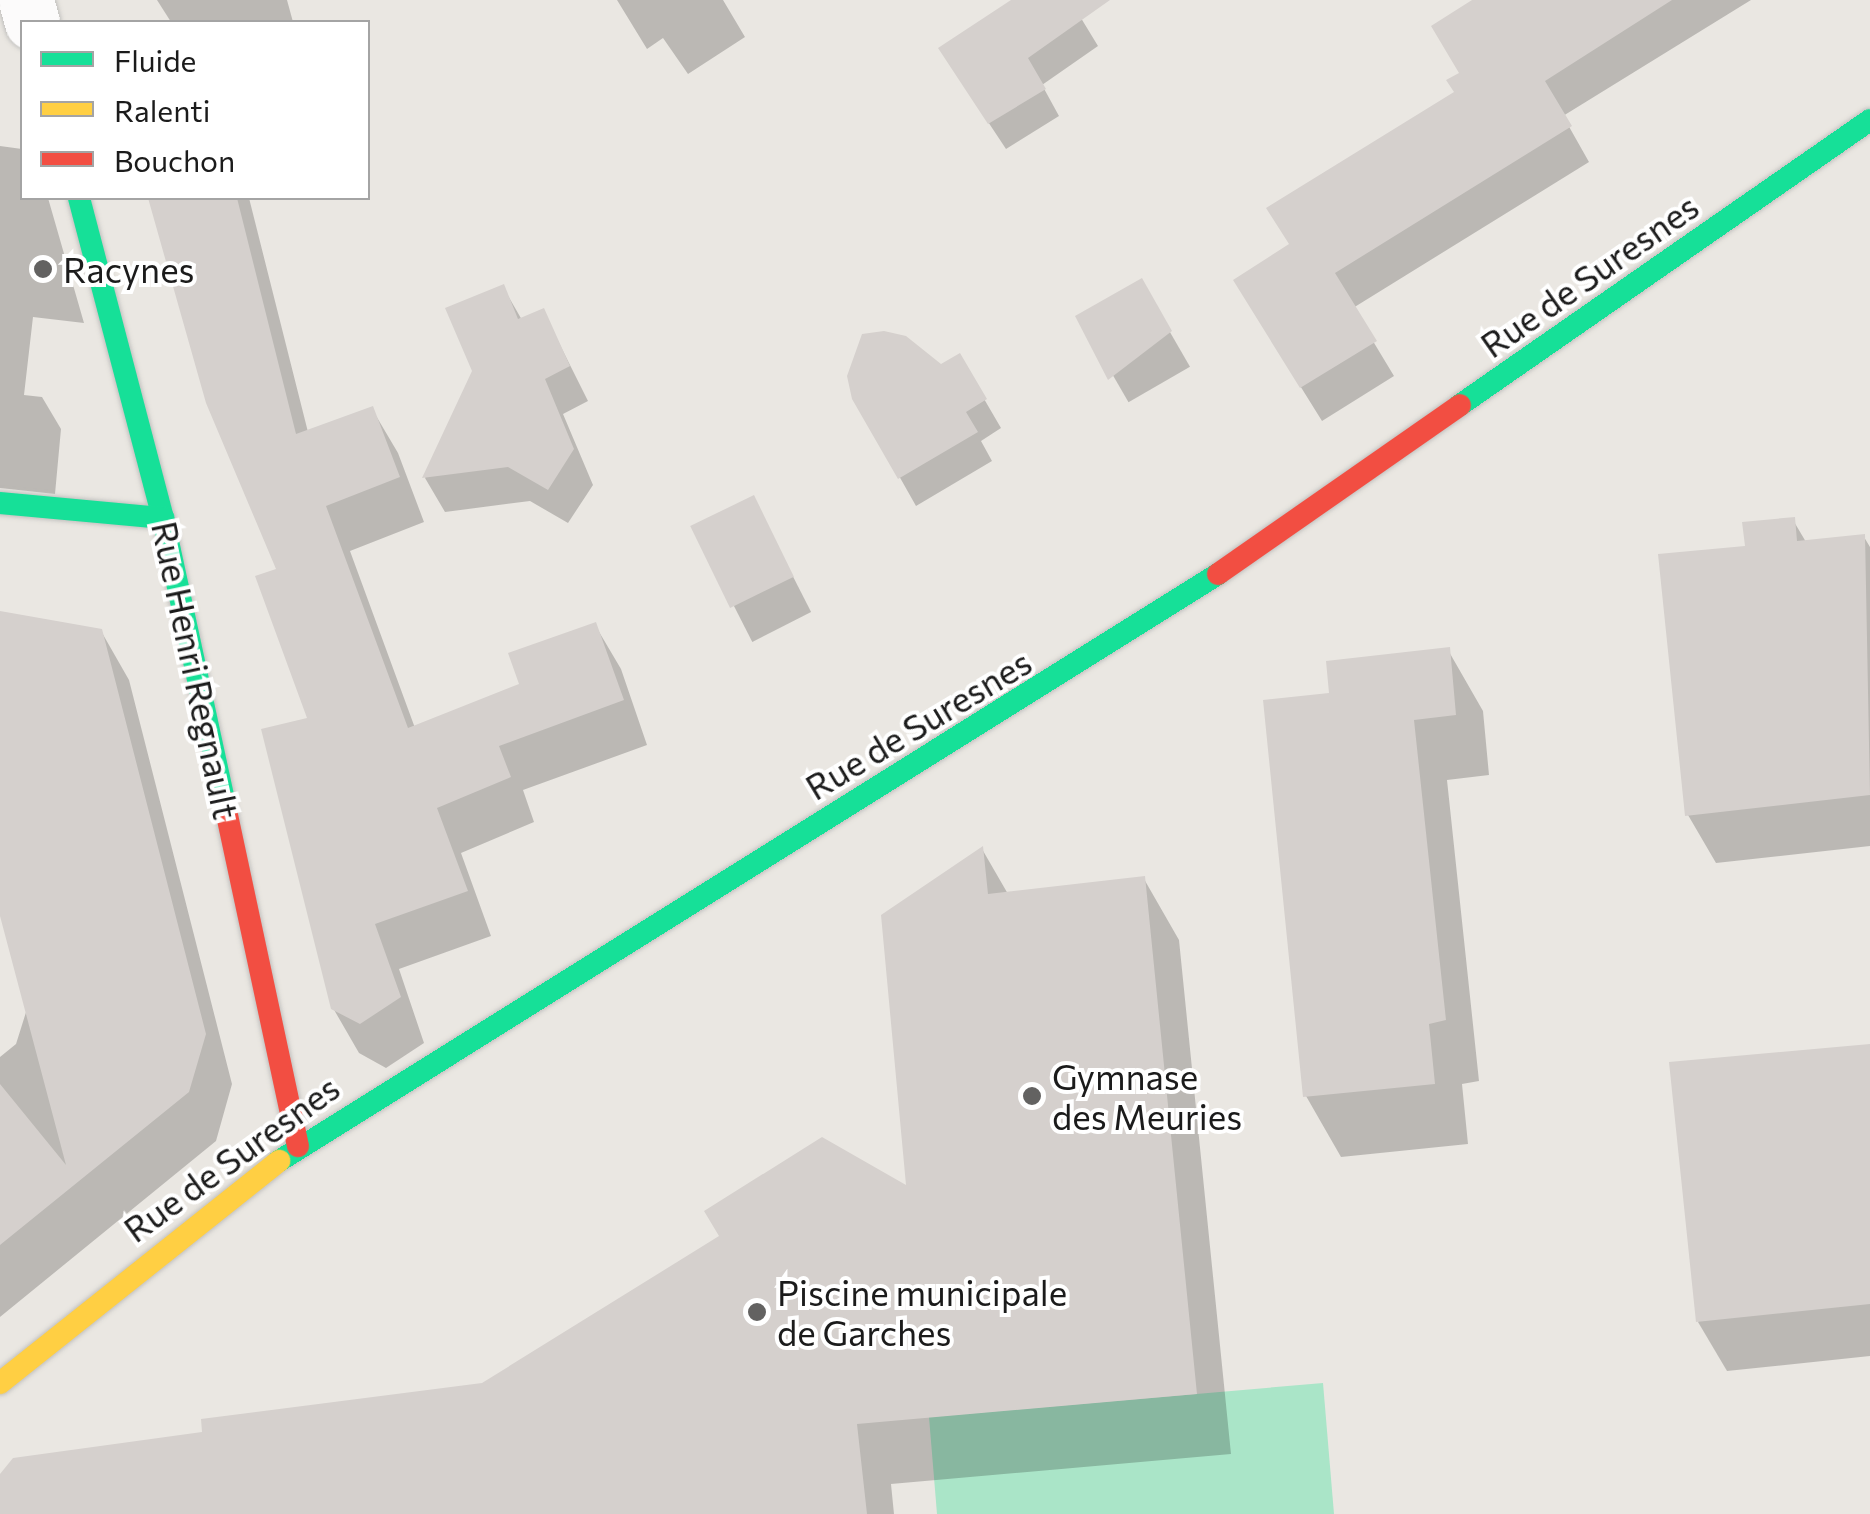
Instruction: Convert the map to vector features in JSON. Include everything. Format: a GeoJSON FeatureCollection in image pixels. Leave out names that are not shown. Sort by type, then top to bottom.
{"type":"FeatureCollection","features":[{"type":"Feature","properties":{"kind":"street","name":"Rue de Suresnes"},"geometry":{"type":"LineString","coordinates":[[0,1383],[298,1146],[1162,613],[1870,120]]}},
{"type":"Feature","properties":{"kind":"street","name":"Rue Henri Regnault"},"geometry":{"type":"LineString","coordinates":[[79,200],[164,518],[298,1146]]}},
{"type":"Feature","properties":{"kind":"street"},"geometry":{"type":"LineString","coordinates":[[0,503],[164,518]]}},
{"type":"Feature","properties":{"kind":"green space"},"geometry":{"type":"Polygon","coordinates":[[[1323,1383],[1334,1514],[937,1514],[929,1417],[1323,1383]]]}},
{"type":"Feature","properties":{"kind":"building"},"geometry":{"type":"Polygon","coordinates":[[[1011,0],[1110,0],[1028,58],[1046,89],[988,124],[938,48],[1011,0]]]}},
{"type":"Feature","properties":{"kind":"building"},"geometry":{"type":"Polygon","coordinates":[[[1472,0],[1672,0],[1545,81],[1572,126],[1335,273],[1377,341],[1300,388],[1233,280],[1289,244],[1266,208],[1454,92],[1446,80],[1459,73],[1431,26],[1472,0]]]}},
{"type":"Feature","properties":{"kind":"building"},"geometry":{"type":"Polygon","coordinates":[[[149,200],[238,200],[296,434],[373,406],[400,477],[326,506],[408,728],[519,684],[508,653],[596,622],[624,700],[499,746],[511,777],[437,808],[468,891],[375,924],[401,997],[360,1024],[331,1009],[261,729],[307,718],[255,576],[276,569],[206,403],[149,200]]]}},
{"type":"Feature","properties":{"kind":"building"},"geometry":{"type":"Polygon","coordinates":[[[1142,278],[1172,331],[1108,380],[1075,316],[1142,278]]]}},
{"type":"Feature","properties":{"kind":"building"},"geometry":{"type":"Polygon","coordinates":[[[504,284],[518,319],[544,308],[570,366],[545,379],[574,449],[548,490],[508,467],[422,478],[472,371],[445,308],[504,284]]]}},
{"type":"Feature","properties":{"kind":"building"},"geometry":{"type":"Polygon","coordinates":[[[884,331],[906,336],[941,364],[960,353],[987,399],[966,412],[978,432],[898,479],[852,399],[847,376],[862,334],[884,331]]]}},
{"type":"Feature","properties":{"kind":"building"},"geometry":{"type":"Polygon","coordinates":[[[754,495],[794,577],[730,608],[690,526],[754,495]]]}},
{"type":"Feature","properties":{"kind":"building"},"geometry":{"type":"Polygon","coordinates":[[[1795,517],[1797,541],[1865,534],[1870,795],[1685,816],[1658,554],[1745,546],[1742,522],[1795,517]]]}},
{"type":"Feature","properties":{"kind":"building"},"geometry":{"type":"Polygon","coordinates":[[[0,611],[102,629],[206,1034],[189,1092],[0,1245],[0,1084],[66,1165],[0,916],[0,611]]]}},
{"type":"Feature","properties":{"kind":"building"},"geometry":{"type":"Polygon","coordinates":[[[1450,647],[1456,715],[1414,720],[1446,1020],[1429,1024],[1435,1084],[1303,1097],[1263,700],[1329,693],[1326,661],[1450,647]]]}},
{"type":"Feature","properties":{"kind":"building"},"geometry":{"type":"Polygon","coordinates":[[[983,846],[988,894],[1145,876],[1197,1394],[857,1424],[867,1514],[0,1514],[0,1474],[13,1458],[202,1432],[201,1419],[482,1383],[719,1236],[704,1211],[822,1137],[906,1185],[881,915],[983,846]]]}},
{"type":"Feature","properties":{"kind":"building"},"geometry":{"type":"Polygon","coordinates":[[[1870,1044],[1870,1304],[1696,1322],[1669,1062],[1870,1044]]]}},
{"type":"Feature","properties":{"kind":"traffic: fast"},"geometry":{"type":"LineString","coordinates":[[1460,405],[1870,120]]}},
{"type":"Feature","properties":{"kind":"traffic: fast"},"geometry":{"type":"LineString","coordinates":[[80,200],[163,518],[224,801]]}},
{"type":"Feature","properties":{"kind":"traffic: fast"},"geometry":{"type":"LineString","coordinates":[[0,503],[163,518]]}},
{"type":"Feature","properties":{"kind":"traffic: fast"},"geometry":{"type":"LineString","coordinates":[[279,1161],[1218,574]]}},
{"type":"Feature","properties":{"kind":"traffic: slow"},"geometry":{"type":"LineString","coordinates":[[0,1383],[279,1161]]}},
{"type":"Feature","properties":{"kind":"traffic: jam"},"geometry":{"type":"LineString","coordinates":[[1218,574],[1460,405]]}},
{"type":"Feature","properties":{"kind":"traffic: jam"},"geometry":{"type":"LineString","coordinates":[[224,801],[298,1146]]}},
{"type":"Feature","properties":{"kind":"place","name":"Racynes"},"geometry":{"type":"Point","coordinates":[43,269]}},
{"type":"Feature","properties":{"kind":"place","name":"Gymnase des Meuries"},"geometry":{"type":"Point","coordinates":[1032,1096]}},
{"type":"Feature","properties":{"kind":"place","name":"Piscine municipale de Garches"},"geometry":{"type":"Point","coordinates":[757,1312]}}]}
